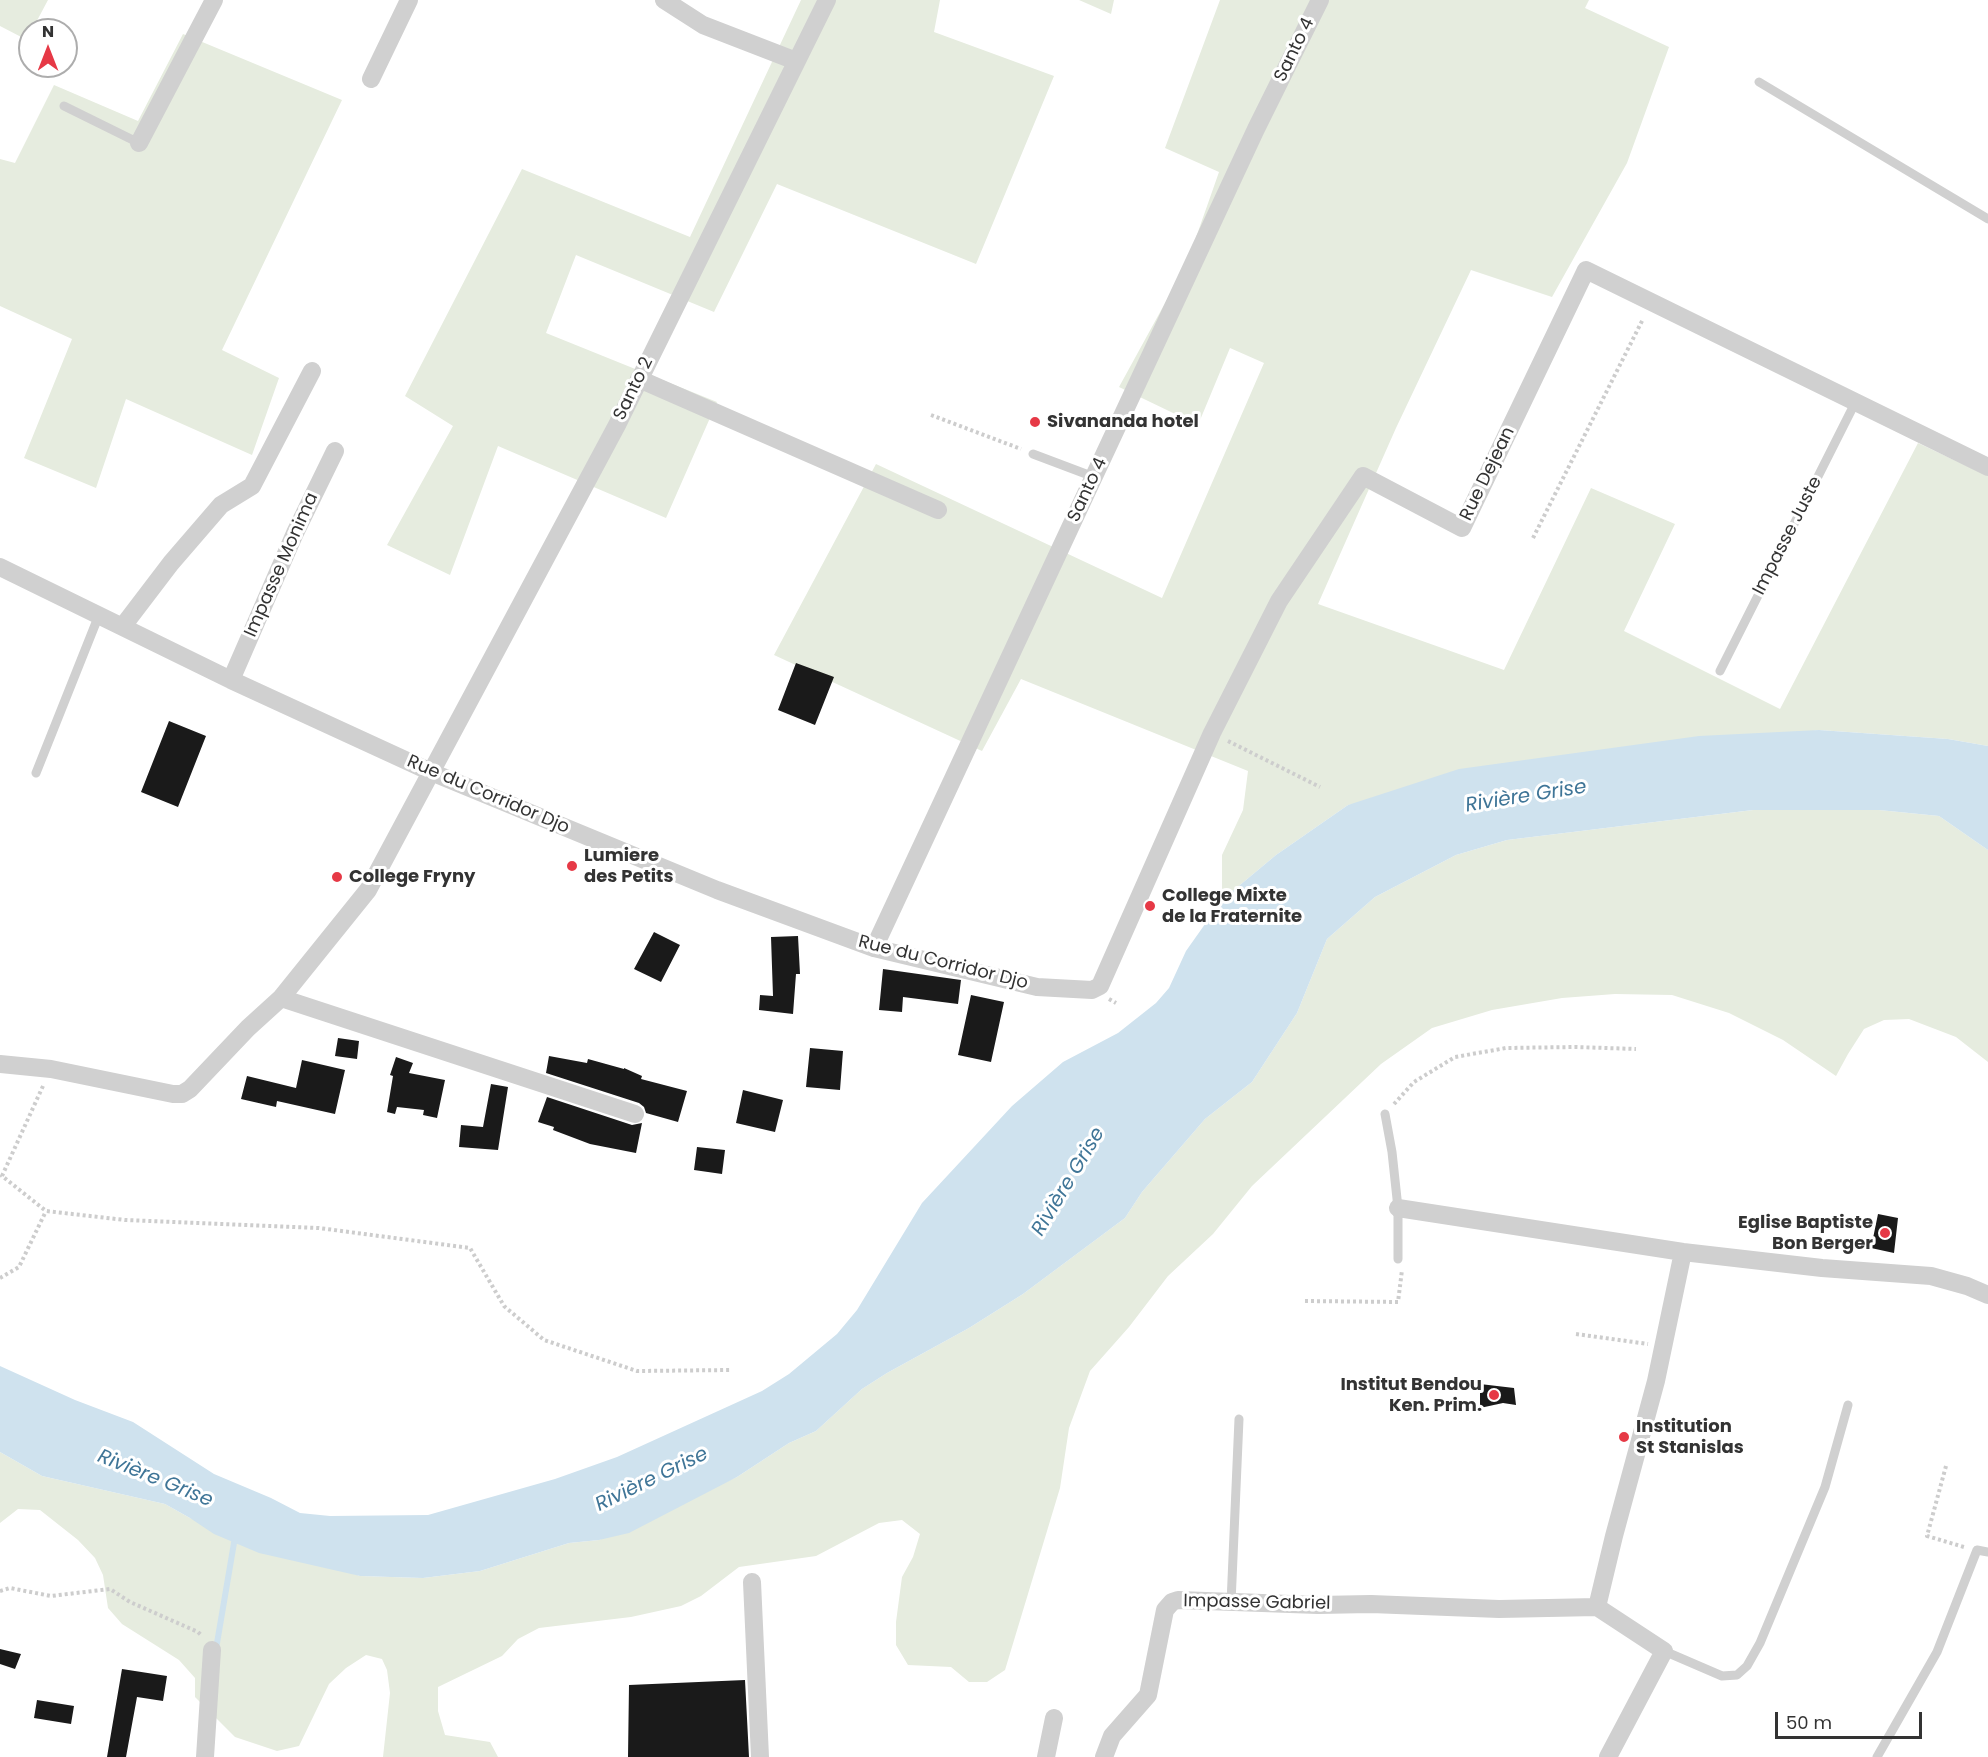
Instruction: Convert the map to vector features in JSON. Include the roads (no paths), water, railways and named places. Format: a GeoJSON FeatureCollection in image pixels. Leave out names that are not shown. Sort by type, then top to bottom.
{"type":"FeatureCollection","features":[{"type":"Feature","properties":{"kind":"street"},"geometry":{"type":"LineString","coordinates":[[139,143],[214,0]]}},
{"type":"Feature","properties":{"kind":"street"},"geometry":{"type":"LineString","coordinates":[[371,79],[409,0]]}},
{"type":"Feature","properties":{"kind":"street"},"geometry":{"type":"LineString","coordinates":[[664,0],[703,25],[796,62]]}},
{"type":"Feature","properties":{"kind":"street","name":"Santo 2"},"geometry":{"type":"LineString","coordinates":[[0,1064],[51,1069],[182,1094],[190,1089],[280,998],[368,890],[611,436],[827,0]]}},
{"type":"Feature","properties":{"kind":"street","name":"Santo 4"},"geometry":{"type":"LineString","coordinates":[[874,948],[1256,129],[1320,0]]}},
{"type":"Feature","properties":{"kind":"street","name":"Rue Dejean"},"geometry":{"type":"LineString","coordinates":[[1100,986],[1212,733],[1279,601],[1363,476],[1462,528],[1586,270],[1988,467]]}},
{"type":"Feature","properties":{"kind":"street"},"geometry":{"type":"LineString","coordinates":[[123,626],[171,563],[220,505],[252,486],[312,370]]}},
{"type":"Feature","properties":{"kind":"street"},"geometry":{"type":"LineString","coordinates":[[639,379],[938,510]]}},
{"type":"Feature","properties":{"kind":"street","name":"Impasse Monima"},"geometry":{"type":"LineString","coordinates":[[231,680],[294,533],[335,451]]}},
{"type":"Feature","properties":{"kind":"street","name":"Rue du Corridor Djo"},"geometry":{"type":"LineString","coordinates":[[0,567],[231,680],[431,772],[717,890],[874,948],[1037,987],[1092,990],[1100,986]]}},
{"type":"Feature","properties":{"kind":"street"},"geometry":{"type":"LineString","coordinates":[[280,998],[635,1114]]}},
{"type":"Feature","properties":{"kind":"street"},"geometry":{"type":"LineString","coordinates":[[1398,1208],[1683,1252],[1822,1268],[1931,1276],[1967,1286],[1988,1295]]}},
{"type":"Feature","properties":{"kind":"street"},"geometry":{"type":"LineString","coordinates":[[1608,1757],[1664,1651],[1597,1607],[1656,1381],[1683,1252]]}},
{"type":"Feature","properties":{"kind":"street"},"geometry":{"type":"LineString","coordinates":[[752,1582],[760,1757]]}},
{"type":"Feature","properties":{"kind":"street","name":"Impasse Gabriel"},"geometry":{"type":"LineString","coordinates":[[1104,1757],[1112,1736],[1148,1695],[1165,1610],[1178,1600],[1499,1609],[1597,1607]]}},
{"type":"Feature","properties":{"kind":"street"},"geometry":{"type":"LineString","coordinates":[[205,1757],[212,1650]]}},
{"type":"Feature","properties":{"kind":"street"},"geometry":{"type":"LineString","coordinates":[[1046,1757],[1054,1718]]}},
{"type":"Feature","properties":{"kind":"lane"},"geometry":{"type":"LineString","coordinates":[[1759,82],[1988,219]]}},
{"type":"Feature","properties":{"kind":"lane"},"geometry":{"type":"LineString","coordinates":[[64,106],[139,143]]}},
{"type":"Feature","properties":{"kind":"lane","name":"Impasse Juste"},"geometry":{"type":"LineString","coordinates":[[1720,671],[1856,401]]}},
{"type":"Feature","properties":{"kind":"lane"},"geometry":{"type":"LineString","coordinates":[[1034,454],[1094,477]]}},
{"type":"Feature","properties":{"kind":"lane"},"geometry":{"type":"LineString","coordinates":[[36,773],[99,615]]}},
{"type":"Feature","properties":{"kind":"lane"},"geometry":{"type":"LineString","coordinates":[[1385,1114],[1398,1208],[1398,1259]]}},
{"type":"Feature","properties":{"kind":"lane"},"geometry":{"type":"LineString","coordinates":[[1664,1651],[1722,1676],[1737,1675],[1747,1666],[1760,1643],[1825,1487],[1848,1405]]}},
{"type":"Feature","properties":{"kind":"lane"},"geometry":{"type":"LineString","coordinates":[[1231,1603],[1239,1419]]}},
{"type":"Feature","properties":{"kind":"lane"},"geometry":{"type":"LineString","coordinates":[[1877,1757],[1937,1652],[1977,1550],[1988,1552]]}},
{"type":"Feature","properties":{"kind":"water","name":"Rivière Grise"},"geometry":{"type":"Polygon","coordinates":[[[1819,730],[1948,739],[1988,746],[1988,850],[1939,816],[1879,810],[1753,810],[1507,840],[1456,855],[1375,897],[1327,939],[1297,1013],[1252,1082],[1205,1119],[1142,1192],[1125,1218],[1023,1294],[969,1328],[862,1389],[816,1431],[789,1443],[737,1477],[629,1533],[599,1540],[569,1543],[480,1571],[423,1578],[360,1576],[259,1553],[214,1534],[165,1504],[42,1476],[0,1452],[0,1366],[75,1400],[133,1422],[214,1474],[300,1513],[330,1516],[428,1515],[555,1479],[617,1457],[762,1391],[789,1374],[837,1334],[857,1310],[922,1203],[1012,1106],[1063,1062],[1118,1033],[1156,1003],[1169,988],[1186,951],[1222,900],[1276,855],[1348,805],[1459,769],[1699,736],[1819,730]]]}},
{"type":"Feature","properties":{"kind":"waterway"},"geometry":{"type":"LineString","coordinates":[[216,1649],[235,1537]]}},
{"type":"Feature","properties":{"kind":"place","name":"Sivananda hotel"},"geometry":{"type":"Point","coordinates":[1035,422]}},
{"type":"Feature","properties":{"kind":"place","name":"Lumiere des Petits"},"geometry":{"type":"Point","coordinates":[572,866]}},
{"type":"Feature","properties":{"kind":"place","name":"College Fryny"},"geometry":{"type":"Point","coordinates":[337,877]}},
{"type":"Feature","properties":{"kind":"place","name":"College Mixte de la Fraternite"},"geometry":{"type":"Point","coordinates":[1150,906]}},
{"type":"Feature","properties":{"kind":"place","name":"Eglise Baptiste Bon Berger"},"geometry":{"type":"Point","coordinates":[1885,1233]}},
{"type":"Feature","properties":{"kind":"place","name":"Institut Bendou Ken. Prim."},"geometry":{"type":"Point","coordinates":[1494,1395]}},
{"type":"Feature","properties":{"kind":"place","name":"Institution St Stanislas"},"geometry":{"type":"Point","coordinates":[1624,1437]}}]}
